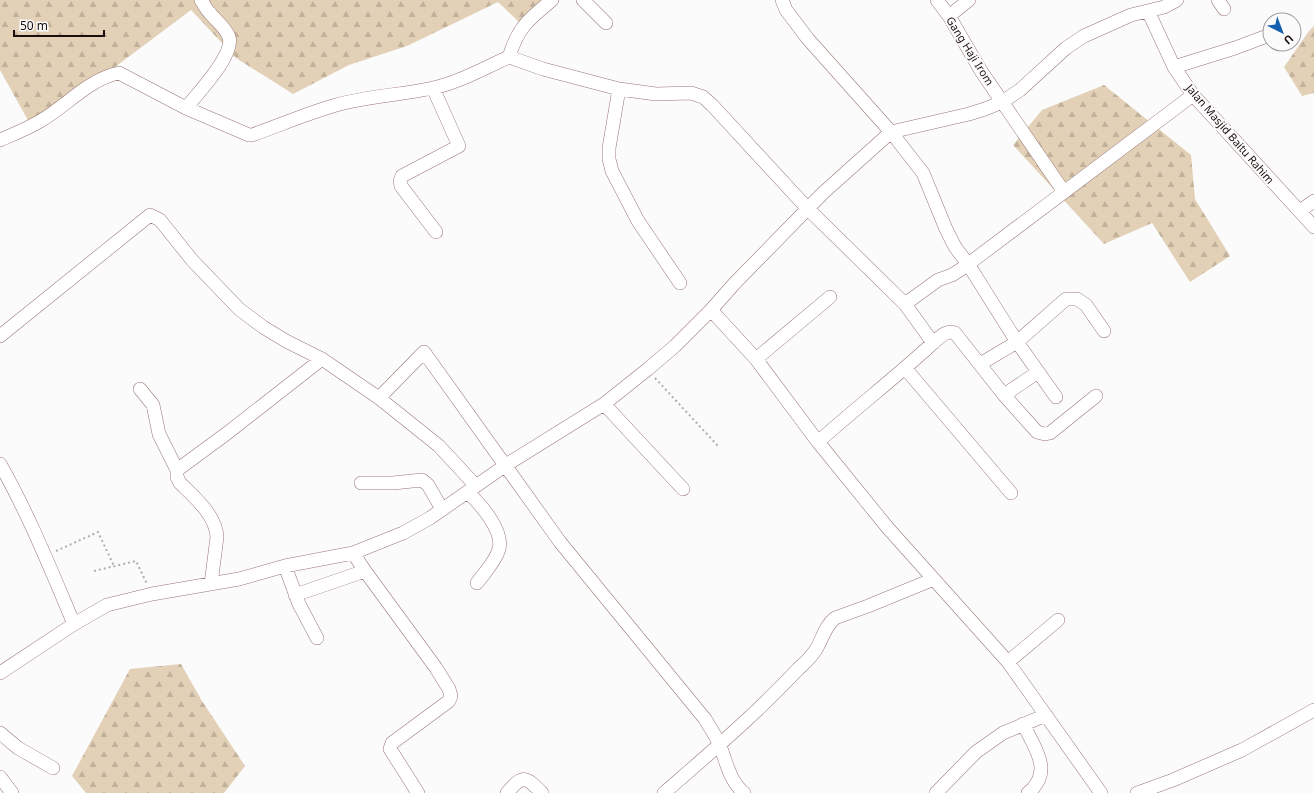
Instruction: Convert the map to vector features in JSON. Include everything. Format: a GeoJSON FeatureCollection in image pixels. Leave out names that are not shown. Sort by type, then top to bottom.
{"type":"FeatureCollection","features":[{"type":"Feature","properties":{"kind":"street"},"geometry":{"type":"LineString","coordinates":[[186,108],[219,68],[226,57],[230,45],[229,37],[208,12],[202,0]]}},
{"type":"Feature","properties":{"kind":"street"},"geometry":{"type":"LineString","coordinates":[[509,57],[514,41],[526,22],[552,0]]}},
{"type":"Feature","properties":{"kind":"street"},"geometry":{"type":"LineString","coordinates":[[583,0],[606,22]]}},
{"type":"Feature","properties":{"kind":"street"},"geometry":{"type":"LineString","coordinates":[[782,0],[786,10],[808,39],[891,132],[923,173],[955,247],[968,264],[1017,342],[1056,397]]}},
{"type":"Feature","properties":{"kind":"street","name":"Gang Haji Irom"},"geometry":{"type":"LineString","coordinates":[[937,0],[949,16],[981,71],[1064,192]]}},
{"type":"Feature","properties":{"kind":"street"},"geometry":{"type":"LineString","coordinates":[[949,16],[969,0]]}},
{"type":"Feature","properties":{"kind":"street"},"geometry":{"type":"LineString","coordinates":[[0,673],[74,624],[107,605],[152,594],[239,579],[285,566],[354,552],[403,533],[430,518],[506,465],[604,404],[648,369],[675,346],[711,310],[734,284],[823,193],[891,132],[969,114],[1002,102],[1020,90],[1054,59],[1084,36],[1131,15],[1164,7],[1175,0]]}},
{"type":"Feature","properties":{"kind":"street","name":"Jalan Masjid Baitu Rahim"},"geometry":{"type":"LineString","coordinates":[[1148,11],[1174,67],[1193,95],[1314,227]]}},
{"type":"Feature","properties":{"kind":"street"},"geometry":{"type":"LineString","coordinates":[[1174,67],[1262,38]]}},
{"type":"Feature","properties":{"kind":"street"},"geometry":{"type":"LineString","coordinates":[[0,140],[41,121],[98,80],[119,73],[186,108],[249,135],[335,105],[363,98],[404,94],[433,88],[470,76],[509,57],[543,69],[619,89],[656,94],[691,93],[702,97],[712,105],[808,209],[905,304],[933,342]]}},
{"type":"Feature","properties":{"kind":"street"},"geometry":{"type":"LineString","coordinates":[[433,88],[459,146],[402,176],[400,181],[402,186],[436,232]]}},
{"type":"Feature","properties":{"kind":"street"},"geometry":{"type":"LineString","coordinates":[[619,89],[609,159],[612,171],[638,221],[680,283]]}},
{"type":"Feature","properties":{"kind":"street"},"geometry":{"type":"LineString","coordinates":[[905,304],[938,280],[952,275],[968,264],[1193,95]]}},
{"type":"Feature","properties":{"kind":"street"},"geometry":{"type":"LineString","coordinates":[[1300,211],[1314,201]]}},
{"type":"Feature","properties":{"kind":"street"},"geometry":{"type":"LineString","coordinates":[[0,336],[150,215],[160,220],[192,260],[239,309],[262,327],[286,342],[322,359],[379,398],[439,446],[472,489],[499,537],[499,549],[497,555],[477,583]]}},
{"type":"Feature","properties":{"kind":"street"},"geometry":{"type":"LineString","coordinates":[[756,358],[830,297]]}},
{"type":"Feature","properties":{"kind":"street"},"geometry":{"type":"LineString","coordinates":[[980,364],[1017,342],[1066,300],[1077,299],[1086,305],[1104,331]]}},
{"type":"Feature","properties":{"kind":"street"},"geometry":{"type":"LineString","coordinates":[[711,310],[756,358],[818,442],[887,527],[1008,662],[1101,793]]}},
{"type":"Feature","properties":{"kind":"street"},"geometry":{"type":"LineString","coordinates":[[818,442],[905,368],[933,342],[946,333],[951,332],[956,333],[1004,395],[1037,432],[1045,434],[1050,433],[1096,396]]}},
{"type":"Feature","properties":{"kind":"street"},"geometry":{"type":"LineString","coordinates":[[379,398],[424,352],[560,542],[705,719],[720,745],[728,771],[733,780],[744,793]]}},
{"type":"Feature","properties":{"kind":"street"},"geometry":{"type":"LineString","coordinates":[[177,470],[232,430],[322,359]]}},
{"type":"Feature","properties":{"kind":"street"},"geometry":{"type":"LineString","coordinates":[[905,368],[1011,493]]}},
{"type":"Feature","properties":{"kind":"street"},"geometry":{"type":"LineString","coordinates":[[1004,395],[1038,372]]}},
{"type":"Feature","properties":{"kind":"street"},"geometry":{"type":"LineString","coordinates":[[140,389],[153,405],[159,434],[177,470],[177,477],[210,517],[217,530],[211,584]]}},
{"type":"Feature","properties":{"kind":"street"},"geometry":{"type":"LineString","coordinates":[[604,404],[683,489]]}},
{"type":"Feature","properties":{"kind":"street"},"geometry":{"type":"LineString","coordinates":[[0,464],[30,521],[74,624]]}},
{"type":"Feature","properties":{"kind":"street"},"geometry":{"type":"LineString","coordinates":[[361,483],[393,483],[422,480],[428,485],[442,510]]}},
{"type":"Feature","properties":{"kind":"street"},"geometry":{"type":"LineString","coordinates":[[354,552],[365,571],[450,689],[451,696],[449,701],[392,743],[390,749],[418,793]]}},
{"type":"Feature","properties":{"kind":"street"},"geometry":{"type":"LineString","coordinates":[[285,566],[295,595],[316,638]]}},
{"type":"Feature","properties":{"kind":"street"},"geometry":{"type":"LineString","coordinates":[[295,595],[365,571]]}},
{"type":"Feature","properties":{"kind":"street"},"geometry":{"type":"LineString","coordinates":[[664,793],[720,745],[773,696],[815,651],[828,626],[835,618],[934,579]]}},
{"type":"Feature","properties":{"kind":"street"},"geometry":{"type":"LineString","coordinates":[[1008,662],[1058,620]]}},
{"type":"Feature","properties":{"kind":"street"},"geometry":{"type":"LineString","coordinates":[[1137,793],[1173,780],[1242,750],[1314,710]]}},
{"type":"Feature","properties":{"kind":"street"},"geometry":{"type":"LineString","coordinates":[[936,793],[976,752],[1003,734],[1046,715]]}},
{"type":"Feature","properties":{"kind":"street"},"geometry":{"type":"LineString","coordinates":[[1023,724],[1041,762],[1042,773],[1039,781],[1028,793]]}},
{"type":"Feature","properties":{"kind":"street"},"geometry":{"type":"LineString","coordinates":[[0,733],[18,748],[52,768]]}},
{"type":"Feature","properties":{"kind":"street"},"geometry":{"type":"LineString","coordinates":[[0,777],[9,792]]}},
{"type":"Feature","properties":{"kind":"street"},"geometry":{"type":"LineString","coordinates":[[506,793],[515,783],[523,779],[530,781],[542,793]]}},
{"type":"Feature","properties":{"kind":"path"},"geometry":{"type":"LineString","coordinates":[[648,369],[718,446]]}},
{"type":"Feature","properties":{"kind":"path"},"geometry":{"type":"LineString","coordinates":[[45,555],[98,532],[114,566]]}},
{"type":"Feature","properties":{"kind":"path"},"geometry":{"type":"LineString","coordinates":[[94,571],[136,561],[152,594]]}},
{"type":"Feature","properties":{"kind":"green space"},"geometry":{"type":"Polygon","coordinates":[[[0,0],[549,0],[520,23],[498,2],[407,46],[349,65],[293,94],[236,58],[191,10],[107,73],[30,124],[0,70],[0,0]]]}},
{"type":"Feature","properties":{"kind":"green space"},"geometry":{"type":"Polygon","coordinates":[[[1314,26],[1314,93],[1302,96],[1284,67],[1294,52],[1302,52],[1302,41],[1314,26]]]}},
{"type":"Feature","properties":{"kind":"green space"},"geometry":{"type":"Polygon","coordinates":[[[1104,85],[1191,155],[1195,199],[1230,256],[1190,282],[1152,223],[1104,244],[1013,145],[1042,110],[1104,85]]]}},
{"type":"Feature","properties":{"kind":"green space"},"geometry":{"type":"Polygon","coordinates":[[[181,664],[202,701],[245,766],[224,793],[86,793],[72,776],[130,669],[181,664]]]}}]}
